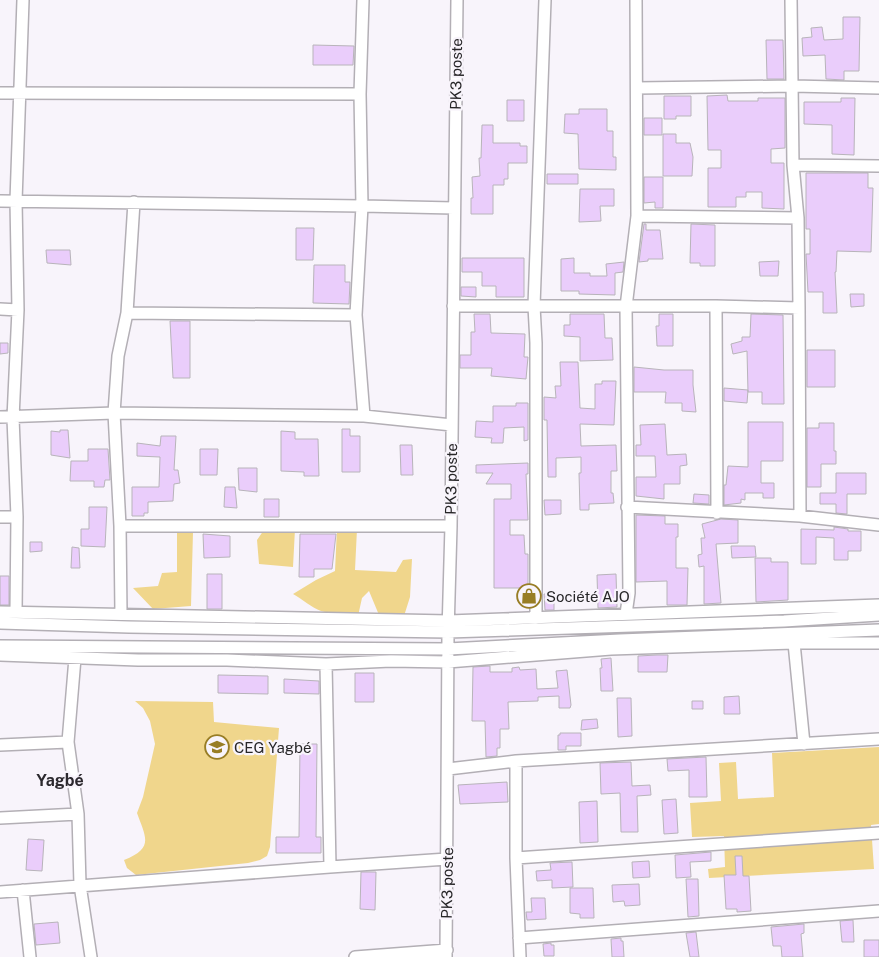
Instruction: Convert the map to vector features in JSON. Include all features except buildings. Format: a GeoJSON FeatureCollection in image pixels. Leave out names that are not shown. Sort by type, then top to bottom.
{"type":"FeatureCollection","features":[{"type":"Feature","properties":{"kind":"street"},"geometry":{"type":"LineString","coordinates":[[16,612],[17,517],[14,418],[18,310],[16,201],[18,94],[23,0]]}},
{"type":"Feature","properties":{"kind":"street"},"geometry":{"type":"LineString","coordinates":[[363,0],[360,94],[362,206],[356,315],[364,416]]}},
{"type":"Feature","properties":{"kind":"street","name":"PK3 poste"},"geometry":{"type":"LineString","coordinates":[[446,953],[448,649],[457,0]]}},
{"type":"Feature","properties":{"kind":"street"},"geometry":{"type":"LineString","coordinates":[[536,618],[536,343],[534,306],[544,0]]}},
{"type":"Feature","properties":{"kind":"street"},"geometry":{"type":"LineString","coordinates":[[626,614],[629,593],[626,307],[637,216],[636,0]]}},
{"type":"Feature","properties":{"kind":"street"},"geometry":{"type":"LineString","coordinates":[[791,0],[793,165],[798,218],[800,516]]}},
{"type":"Feature","properties":{"kind":"street"},"geometry":{"type":"LineString","coordinates":[[637,88],[793,86],[879,88]]}},
{"type":"Feature","properties":{"kind":"street"},"geometry":{"type":"LineString","coordinates":[[0,94],[360,94]]}},
{"type":"Feature","properties":{"kind":"street"},"geometry":{"type":"LineString","coordinates":[[793,165],[879,166]]}},
{"type":"Feature","properties":{"kind":"street"},"geometry":{"type":"LineString","coordinates":[[0,201],[454,208]]}},
{"type":"Feature","properties":{"kind":"street"},"geometry":{"type":"LineString","coordinates":[[121,614],[120,526],[114,413],[118,356],[126,313],[134,202]]}},
{"type":"Feature","properties":{"kind":"street"},"geometry":{"type":"LineString","coordinates":[[637,216],[798,218]]}},
{"type":"Feature","properties":{"kind":"street"},"geometry":{"type":"LineString","coordinates":[[453,306],[716,306],[799,308]]}},
{"type":"Feature","properties":{"kind":"street"},"geometry":{"type":"LineString","coordinates":[[716,306],[717,513]]}},
{"type":"Feature","properties":{"kind":"street"},"geometry":{"type":"LineString","coordinates":[[0,310],[18,310]]}},
{"type":"Feature","properties":{"kind":"street"},"geometry":{"type":"LineString","coordinates":[[126,313],[356,315]]}},
{"type":"Feature","properties":{"kind":"street"},"geometry":{"type":"LineString","coordinates":[[0,418],[114,413],[364,416],[452,424]]}},
{"type":"Feature","properties":{"kind":"street"},"geometry":{"type":"LineString","coordinates":[[627,507],[800,516],[879,526]]}},
{"type":"Feature","properties":{"kind":"street"},"geometry":{"type":"LineString","coordinates":[[0,518],[17,517]]}},
{"type":"Feature","properties":{"kind":"street"},"geometry":{"type":"LineString","coordinates":[[120,526],[451,526]]}},
{"type":"Feature","properties":{"kind":"street"},"geometry":{"type":"LineString","coordinates":[[0,612],[121,614],[449,626],[536,618],[879,605]]}},
{"type":"Feature","properties":{"kind":"street"},"geometry":{"type":"LineString","coordinates":[[0,623],[129,627],[449,626],[784,620],[879,615]]}},
{"type":"Feature","properties":{"kind":"street"},"geometry":{"type":"LineString","coordinates":[[0,646],[448,649],[879,630]]}},
{"type":"Feature","properties":{"kind":"street"},"geometry":{"type":"LineString","coordinates":[[0,655],[326,664],[391,661],[448,662],[611,649],[879,643]]}},
{"type":"Feature","properties":{"kind":"street"},"geometry":{"type":"LineString","coordinates":[[794,644],[804,744]]}},
{"type":"Feature","properties":{"kind":"street"},"geometry":{"type":"LineString","coordinates":[[75,658],[68,742],[78,814],[80,885],[91,957]]}},
{"type":"Feature","properties":{"kind":"street"},"geometry":{"type":"LineString","coordinates":[[326,664],[330,866]]}},
{"type":"Feature","properties":{"kind":"street"},"geometry":{"type":"LineString","coordinates":[[448,769],[516,761],[879,739]]}},
{"type":"Feature","properties":{"kind":"street"},"geometry":{"type":"LineString","coordinates":[[0,745],[68,742]]}},
{"type":"Feature","properties":{"kind":"street"},"geometry":{"type":"LineString","coordinates":[[516,761],[516,858],[520,957]]}},
{"type":"Feature","properties":{"kind":"street"},"geometry":{"type":"LineString","coordinates":[[0,818],[78,814]]}},
{"type":"Feature","properties":{"kind":"street"},"geometry":{"type":"LineString","coordinates":[[516,858],[879,833]]}},
{"type":"Feature","properties":{"kind":"street"},"geometry":{"type":"LineString","coordinates":[[0,892],[330,866],[448,860]]}},
{"type":"Feature","properties":{"kind":"street"},"geometry":{"type":"LineString","coordinates":[[23,890],[30,957]]}},
{"type":"Feature","properties":{"kind":"street"},"geometry":{"type":"LineString","coordinates":[[519,938],[879,911]]}},
{"type":"Feature","properties":{"kind":"street"},"geometry":{"type":"LineString","coordinates":[[355,957],[446,953]]}},
{"type":"Feature","properties":{"kind":"shaded area"},"geometry":{"type":"Polygon","coordinates":[[[266,527],[295,529],[293,567],[259,564],[257,540],[266,527]]]}},
{"type":"Feature","properties":{"kind":"shaded area"},"geometry":{"type":"Polygon","coordinates":[[[337,528],[357,529],[355,570],[396,572],[403,560],[412,559],[410,597],[404,616],[379,615],[369,591],[362,598],[358,616],[321,611],[293,594],[335,571],[337,528]]]}},
{"type":"Feature","properties":{"kind":"shaded area"},"geometry":{"type":"Polygon","coordinates":[[[177,532],[193,532],[191,606],[153,609],[133,588],[158,586],[162,573],[177,572],[177,532]]]}},
{"type":"Feature","properties":{"kind":"shaded area"},"geometry":{"type":"Polygon","coordinates":[[[135,701],[213,702],[214,722],[279,728],[270,847],[267,856],[248,863],[136,875],[127,868],[124,860],[134,856],[144,846],[145,836],[137,813],[143,797],[155,744],[150,721],[143,708],[135,701]]]}},
{"type":"Feature","properties":{"kind":"shaded area"},"geometry":{"type":"Polygon","coordinates":[[[879,747],[879,824],[871,825],[874,869],[709,878],[708,869],[725,867],[724,836],[692,837],[690,803],[721,801],[719,763],[736,762],[738,799],[774,797],[772,753],[879,747]]]}},
{"type":"Feature","properties":{"kind":"place","name":"Société AJO"},"geometry":{"type":"Point","coordinates":[529,596]}},
{"type":"Feature","properties":{"kind":"place","name":"CEG Yagbé"},"geometry":{"type":"Point","coordinates":[217,747]}},
{"type":"Feature","properties":{"kind":"district","name":"Yagbé"},"geometry":{"type":"Point","coordinates":[60,780]}}]}
